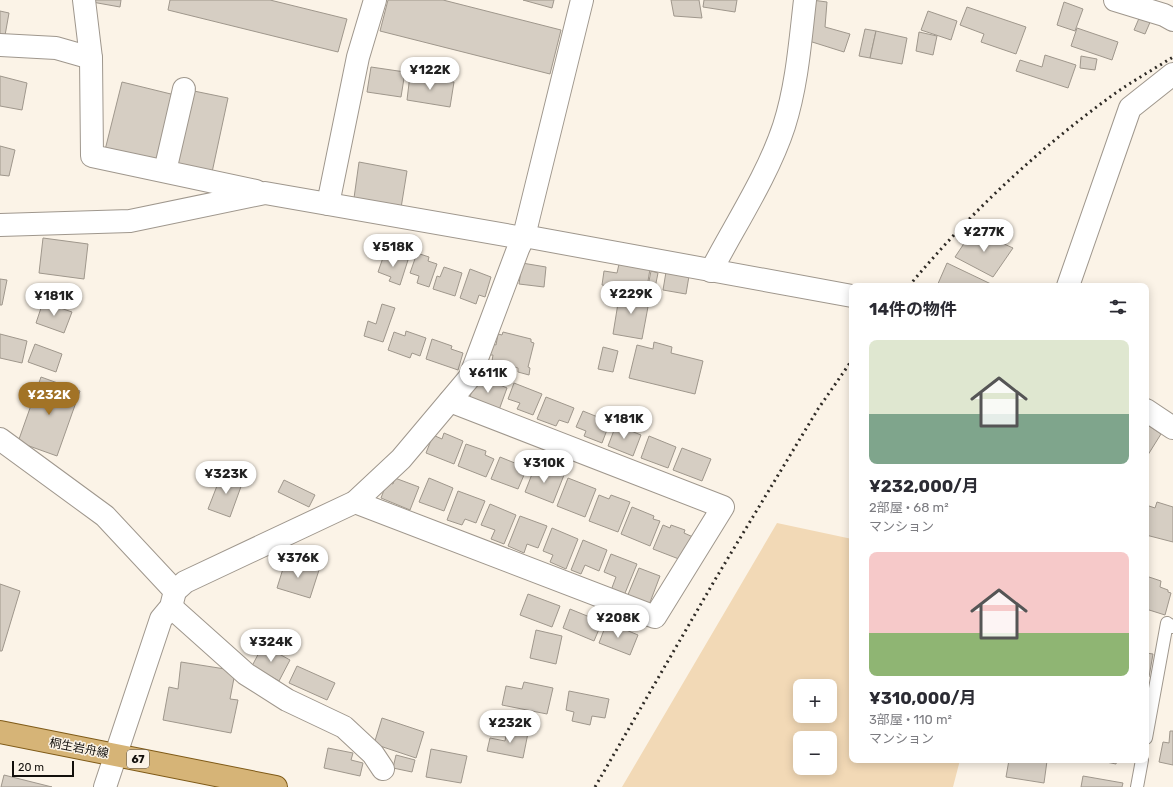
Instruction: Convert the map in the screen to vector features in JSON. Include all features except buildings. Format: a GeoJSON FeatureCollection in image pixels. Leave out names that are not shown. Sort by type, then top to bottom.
{"type":"FeatureCollection","features":[{"type":"Feature","properties":{"kind":"main road","name":"桐生岩舟線"},"geometry":{"type":"LineString","coordinates":[[0,732],[276,787]]}},
{"type":"Feature","properties":{"kind":"street"},"geometry":{"type":"LineString","coordinates":[[84,0],[91,58],[92,156],[265,193],[524,237],[849,295]]}},
{"type":"Feature","properties":{"kind":"street"},"geometry":{"type":"LineString","coordinates":[[328,204],[358,57],[375,0]]}},
{"type":"Feature","properties":{"kind":"street"},"geometry":{"type":"LineString","coordinates":[[105,787],[160,619],[185,582],[354,502],[401,459],[470,377],[524,237],[582,0]]}},
{"type":"Feature","properties":{"kind":"street"},"geometry":{"type":"LineString","coordinates":[[711,271],[772,158],[784,126],[797,76],[805,0]]}},
{"type":"Feature","properties":{"kind":"street"},"geometry":{"type":"LineString","coordinates":[[1115,0],[1167,12]]}},
{"type":"Feature","properties":{"kind":"street"},"geometry":{"type":"LineString","coordinates":[[0,45],[56,48],[91,58]]}},
{"type":"Feature","properties":{"kind":"street"},"geometry":{"type":"LineString","coordinates":[[1069,283],[1130,108],[1173,74]]}},
{"type":"Feature","properties":{"kind":"street"},"geometry":{"type":"LineString","coordinates":[[165,171],[184,89]]}},
{"type":"Feature","properties":{"kind":"street"},"geometry":{"type":"LineString","coordinates":[[0,225],[130,221],[265,193]]}},
{"type":"Feature","properties":{"kind":"street"},"geometry":{"type":"LineString","coordinates":[[354,502],[655,618],[723,507],[450,401]]}},
{"type":"Feature","properties":{"kind":"street"},"geometry":{"type":"LineString","coordinates":[[1149,412],[1173,428]]}},
{"type":"Feature","properties":{"kind":"street"},"geometry":{"type":"LineString","coordinates":[[0,438],[105,516],[173,599],[246,674],[287,700],[344,726],[373,754],[383,769]]}},
{"type":"Feature","properties":{"kind":"lane"},"geometry":{"type":"LineString","coordinates":[[1149,722],[1167,623],[1173,627]]}},
{"type":"Feature","properties":{"kind":"lane"},"geometry":{"type":"LineString","coordinates":[[1137,787],[1141,763]]}},
{"type":"Feature","properties":{"kind":"shaded area"},"geometry":{"type":"Polygon","coordinates":[[[777,523],[849,538],[849,763],[959,763],[953,787],[622,787],[777,523]]]}},
{"type":"Feature","properties":{"kind":"railway"},"geometry":{"type":"LineString","coordinates":[[912,283],[977,211],[1027,164],[1079,120],[1114,94],[1173,57]]}},
{"type":"Feature","properties":{"kind":"railway"},"geometry":{"type":"LineString","coordinates":[[595,787],[716,578],[818,409],[849,364]]}}]}
